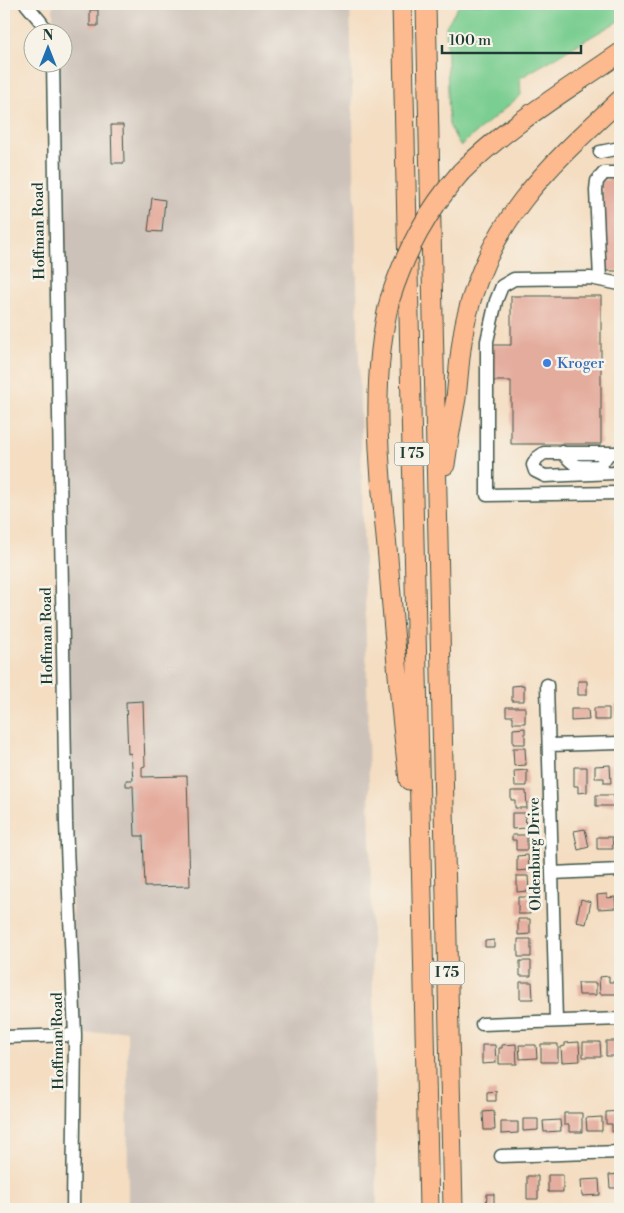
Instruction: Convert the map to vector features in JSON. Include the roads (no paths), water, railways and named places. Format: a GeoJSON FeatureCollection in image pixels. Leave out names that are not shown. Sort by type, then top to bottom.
{"type":"FeatureCollection","features":[{"type":"Feature","properties":{"kind":"highway","name":"I 75"},"geometry":{"type":"LineString","coordinates":[[402,4],[429,1209]]}},
{"type":"Feature","properties":{"kind":"highway","name":"I 75"},"geometry":{"type":"LineString","coordinates":[[426,4],[453,1209]]}},
{"type":"Feature","properties":{"kind":"highway"},"geometry":{"type":"LineString","coordinates":[[422,904],[396,663],[381,471],[379,362],[390,299],[401,267],[418,231],[433,206],[461,172],[499,138],[620,53]]}},
{"type":"Feature","properties":{"kind":"highway"},"geometry":{"type":"LineString","coordinates":[[437,510],[466,321],[474,290],[484,263],[505,224],[523,198],[554,164],[620,100]]}},
{"type":"Feature","properties":{"kind":"street"},"geometry":{"type":"LineString","coordinates":[[26,4],[41,22]]}},
{"type":"Feature","properties":{"kind":"street","name":"Hoffman Road"},"geometry":{"type":"LineString","coordinates":[[53,72],[66,814],[75,1035],[73,1209]]}},
{"type":"Feature","properties":{"kind":"street"},"geometry":{"type":"LineString","coordinates":[[600,152],[620,148]]}},
{"type":"Feature","properties":{"kind":"street"},"geometry":{"type":"LineString","coordinates":[[600,280],[597,181],[604,173],[620,172]]}},
{"type":"Feature","properties":{"kind":"street"},"geometry":{"type":"LineString","coordinates":[[620,284],[590,278],[514,279],[502,286],[496,301],[487,341],[487,495],[620,493]]}},
{"type":"Feature","properties":{"kind":"street"},"geometry":{"type":"LineString","coordinates":[[615,453],[600,466],[575,466],[562,452],[544,453],[537,458],[533,465],[535,471],[545,476],[614,473],[620,470]]}},
{"type":"Feature","properties":{"kind":"street","name":"Oldenburg Drive"},"geometry":{"type":"LineString","coordinates":[[548,685],[556,1022]]}},
{"type":"Feature","properties":{"kind":"street"},"geometry":{"type":"LineString","coordinates":[[549,745],[620,742]]}},
{"type":"Feature","properties":{"kind":"street"},"geometry":{"type":"LineString","coordinates":[[552,873],[620,870]]}},
{"type":"Feature","properties":{"kind":"street"},"geometry":{"type":"LineString","coordinates":[[482,1024],[620,1019]]}},
{"type":"Feature","properties":{"kind":"street"},"geometry":{"type":"LineString","coordinates":[[4,1038],[75,1035]]}},
{"type":"Feature","properties":{"kind":"street"},"geometry":{"type":"LineString","coordinates":[[501,1156],[620,1152]]}},
{"type":"Feature","properties":{"kind":"place","name":"Kroger"},"geometry":{"type":"Point","coordinates":[547,363]}}]}
